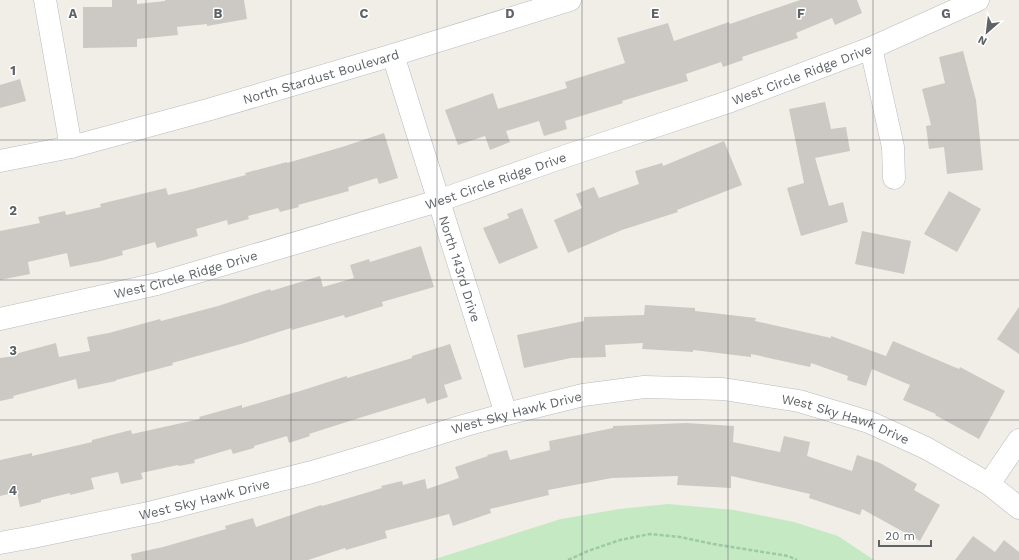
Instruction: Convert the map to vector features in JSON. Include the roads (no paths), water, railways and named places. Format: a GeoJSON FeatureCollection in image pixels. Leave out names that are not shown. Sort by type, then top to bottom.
{"type":"FeatureCollection","features":[{"type":"Feature","properties":{"kind":"street"},"geometry":{"type":"LineString","coordinates":[[45,0],[70,147]]}},
{"type":"Feature","properties":{"kind":"street","name":"North Stardust Boulevard"},"geometry":{"type":"LineString","coordinates":[[0,161],[70,147],[211,110],[570,0]]}},
{"type":"Feature","properties":{"kind":"street","name":"West Circle Ridge Drive"},"geometry":{"type":"LineString","coordinates":[[0,319],[157,284],[438,201],[566,156],[731,101],[871,48],[978,0]]}},
{"type":"Feature","properties":{"kind":"street"},"geometry":{"type":"LineString","coordinates":[[871,48],[893,147],[894,178]]}},
{"type":"Feature","properties":{"kind":"street","name":"North 143rd Drive"},"geometry":{"type":"LineString","coordinates":[[393,55],[506,414]]}},
{"type":"Feature","properties":{"kind":"street","name":"West Sky Hawk Drive"},"geometry":{"type":"LineString","coordinates":[[0,543],[152,512],[312,472],[506,414],[583,395],[644,387],[723,389],[799,401],[869,422],[926,448],[989,484],[1019,508]]}},
{"type":"Feature","properties":{"kind":"street"},"geometry":{"type":"LineString","coordinates":[[989,484],[1019,440]]}}]}
